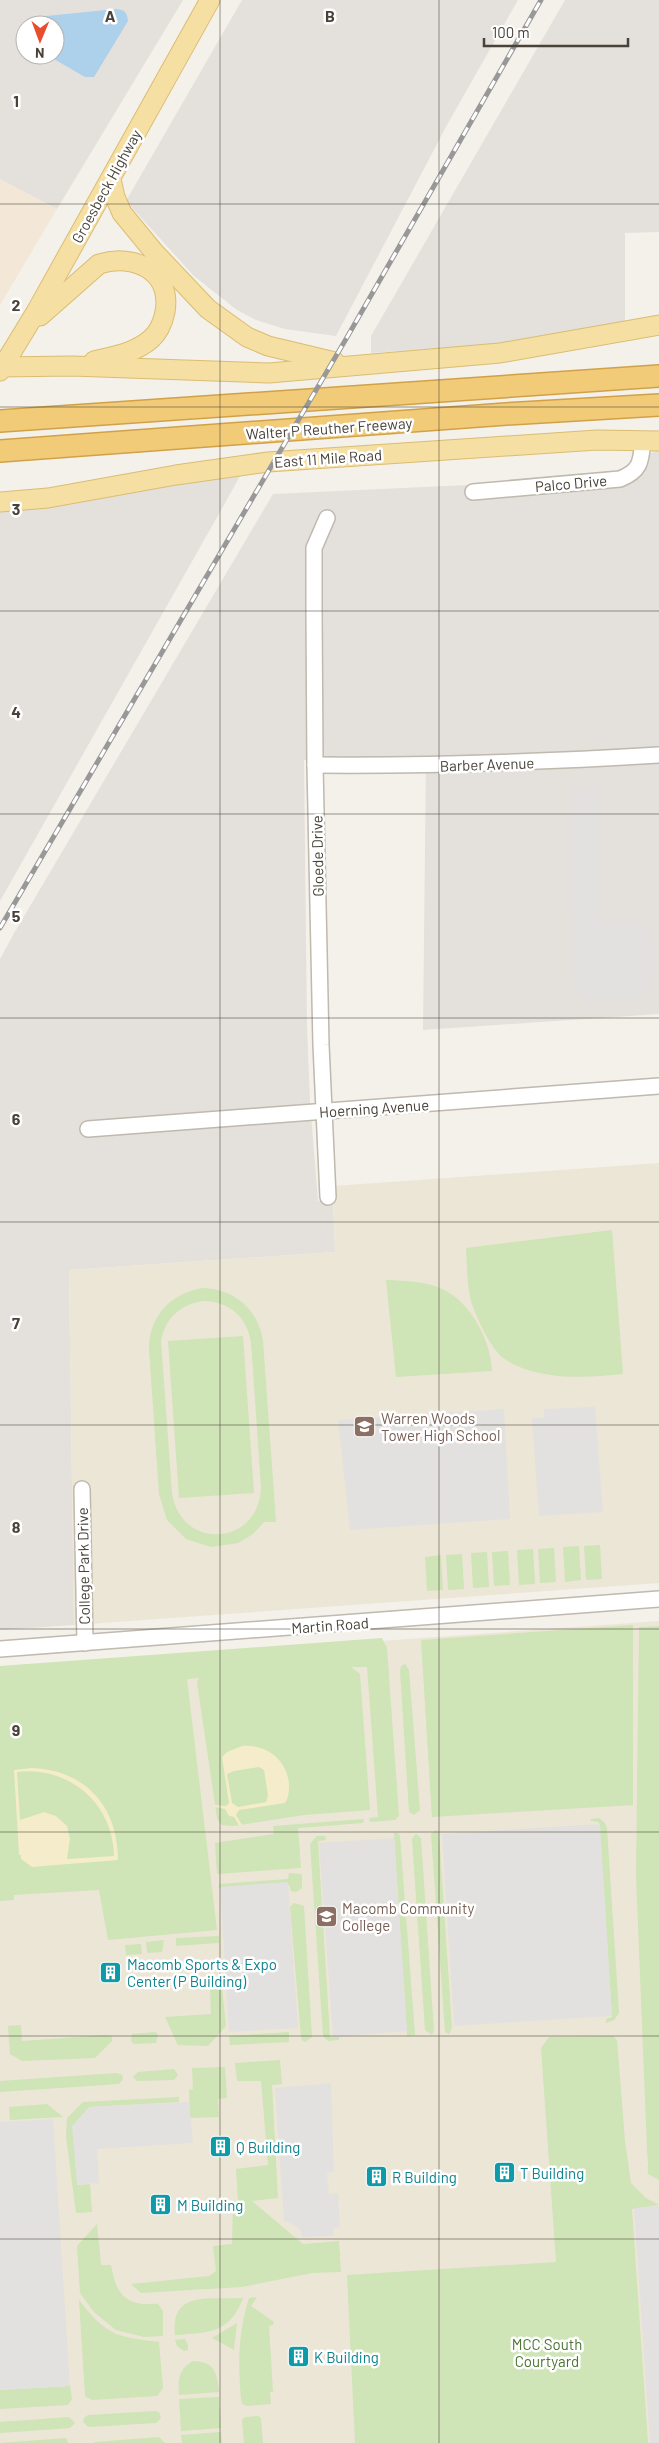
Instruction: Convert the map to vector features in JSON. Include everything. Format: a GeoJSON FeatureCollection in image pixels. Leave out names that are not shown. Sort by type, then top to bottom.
{"type":"FeatureCollection","features":[{"type":"Feature","properties":{"kind":"highway","name":"Walter P Reuther Freeway"},"geometry":{"type":"LineString","coordinates":[[0,421],[659,376]]}},
{"type":"Feature","properties":{"kind":"highway","name":"Walter P Reuther Freeway"},"geometry":{"type":"LineString","coordinates":[[0,451],[506,414],[659,405]]}},
{"type":"Feature","properties":{"kind":"main road","name":"Groesbeck Highway"},"geometry":{"type":"LineString","coordinates":[[1,368],[27,327],[210,0]]}},
{"type":"Feature","properties":{"kind":"main road"},"geometry":{"type":"LineString","coordinates":[[111,179],[115,198],[122,213],[154,252],[208,309],[247,337],[268,346],[350,366]]}},
{"type":"Feature","properties":{"kind":"main road"},"geometry":{"type":"LineString","coordinates":[[27,327],[99,264],[111,260],[126,260],[148,268],[156,276],[165,294],[164,320],[158,332],[151,339],[129,352],[72,366]]}},
{"type":"Feature","properties":{"kind":"main road"},"geometry":{"type":"LineString","coordinates":[[1,368],[72,366],[242,374],[500,353],[659,325]]}},
{"type":"Feature","properties":{"kind":"main road","name":"East 11 Mile Road"},"geometry":{"type":"LineString","coordinates":[[0,502],[48,498],[176,475],[268,462],[597,440],[651,441]]}},
{"type":"Feature","properties":{"kind":"street","name":"Palco Drive"},"geometry":{"type":"LineString","coordinates":[[473,492],[620,479],[631,475],[637,469],[651,441]]}},
{"type":"Feature","properties":{"kind":"street","name":"Gloede Drive"},"geometry":{"type":"LineString","coordinates":[[327,518],[314,548],[315,765],[323,1112],[328,1197]]}},
{"type":"Feature","properties":{"kind":"street","name":"Barber Avenue"},"geometry":{"type":"LineString","coordinates":[[315,765],[412,766],[530,762],[659,754]]}},
{"type":"Feature","properties":{"kind":"street","name":"Hoerning Avenue"},"geometry":{"type":"LineString","coordinates":[[88,1130],[659,1086]]}},
{"type":"Feature","properties":{"kind":"street","name":"College Park Drive"},"geometry":{"type":"LineString","coordinates":[[82,1489],[85,1643]]}},
{"type":"Feature","properties":{"kind":"street","name":"Martin Road"},"geometry":{"type":"LineString","coordinates":[[0,1649],[659,1600]]}},
{"type":"Feature","properties":{"kind":"shaded area"},"geometry":{"type":"Polygon","coordinates":[[[0,0],[183,0],[57,209],[0,179],[0,0]]]}},
{"type":"Feature","properties":{"kind":"shaded area"},"geometry":{"type":"Polygon","coordinates":[[[242,0],[518,0],[447,125],[336,336],[285,329],[256,320],[237,310],[194,276],[126,201],[242,0]]]}},
{"type":"Feature","properties":{"kind":"shaded area"},"geometry":{"type":"Polygon","coordinates":[[[565,0],[659,0],[659,232],[625,233],[625,323],[499,344],[371,353],[371,336],[565,0]]]}},
{"type":"Feature","properties":{"kind":"shaded area"},"geometry":{"type":"Polygon","coordinates":[[[0,179],[57,209],[0,305],[0,179]]]}},
{"type":"Feature","properties":{"kind":"shaded area"},"geometry":{"type":"Polygon","coordinates":[[[659,451],[659,1014],[423,1030],[426,760],[304,760],[307,1026],[310,1102],[318,1201],[333,1200],[335,1252],[69,1270],[74,1625],[0,1630],[0,959],[13,935],[273,494],[467,485],[467,499],[625,486],[631,484],[642,472],[651,453],[659,451]]]}},
{"type":"Feature","properties":{"kind":"shaded area"},"geometry":{"type":"Polygon","coordinates":[[[240,476],[0,901],[0,512],[73,504],[165,486],[240,476]]]}},
{"type":"Feature","properties":{"kind":"shaded area"},"geometry":{"type":"Polygon","coordinates":[[[597,786],[599,924],[646,924],[647,932],[653,932],[653,987],[645,990],[645,997],[582,1002],[581,994],[573,994],[571,788],[597,786]]]}},
{"type":"Feature","properties":{"kind":"shaded area","name":"Warren Woods Tower High School"},"geometry":{"type":"Polygon","coordinates":[[[659,1163],[659,1583],[74,1625],[69,1270],[335,1252],[333,1186],[659,1163]]]}},
{"type":"Feature","properties":{"kind":"shaded area"},"geometry":{"type":"Polygon","coordinates":[[[595,1407],[603,1512],[539,1516],[532,1418],[544,1418],[544,1409],[595,1407]]]}},
{"type":"Feature","properties":{"kind":"shaded area"},"geometry":{"type":"Polygon","coordinates":[[[504,1409],[510,1519],[350,1530],[338,1420],[504,1409]]]}},
{"type":"Feature","properties":{"kind":"shaded area","name":"Macomb Community College"},"geometry":{"type":"Polygon","coordinates":[[[659,1621],[647,2165],[659,2175],[659,2443],[0,2443],[0,1668],[659,1621]]]}},
{"type":"Feature","properties":{"kind":"shaded area"},"geometry":{"type":"Polygon","coordinates":[[[600,1824],[612,2016],[454,2026],[442,1834],[600,1824]]]}},
{"type":"Feature","properties":{"kind":"shaded area"},"geometry":{"type":"Polygon","coordinates":[[[394,1838],[407,2031],[333,2037],[319,1843],[394,1838]]]}},
{"type":"Feature","properties":{"kind":"shaded area"},"geometry":{"type":"Polygon","coordinates":[[[288,1882],[298,2028],[229,2032],[220,1887],[288,1882]]]}},
{"type":"Feature","properties":{"kind":"shaded area"},"geometry":{"type":"Polygon","coordinates":[[[331,2083],[334,2172],[327,2173],[329,2194],[338,2193],[340,2227],[333,2228],[333,2236],[302,2237],[300,2229],[290,2222],[284,2221],[275,2088],[331,2083]]]}},
{"type":"Feature","properties":{"kind":"shaded area"},"geometry":{"type":"Polygon","coordinates":[[[189,2102],[193,2143],[97,2149],[99,2183],[77,2185],[72,2126],[89,2107],[189,2102]]]}},
{"type":"Feature","properties":{"kind":"shaded area"},"geometry":{"type":"Polygon","coordinates":[[[53,2119],[70,2386],[0,2390],[0,2122],[53,2119]]]}},
{"type":"Feature","properties":{"kind":"shaded area"},"geometry":{"type":"Polygon","coordinates":[[[659,2206],[659,2443],[650,2443],[634,2208],[659,2206]]]}},
{"type":"Feature","properties":{"kind":"green space"},"geometry":{"type":"Polygon","coordinates":[[[612,1230],[623,1374],[577,1377],[546,1374],[516,1365],[498,1354],[480,1323],[471,1301],[466,1248],[612,1230]]]}},
{"type":"Feature","properties":{"kind":"green space"},"geometry":{"type":"Polygon","coordinates":[[[386,1280],[429,1284],[442,1289],[462,1303],[478,1324],[483,1335],[491,1359],[492,1371],[396,1377],[386,1280]]]}},
{"type":"Feature","properties":{"kind":"green space"},"geometry":{"type":"Polygon","coordinates":[[[202,1288],[214,1289],[225,1292],[243,1303],[256,1319],[263,1341],[276,1522],[264,1522],[253,1534],[238,1543],[211,1547],[186,1539],[167,1520],[159,1494],[149,1349],[150,1337],[157,1317],[163,1308],[180,1295],[202,1288]],[[203,1301],[187,1305],[181,1309],[170,1319],[161,1341],[172,1493],[178,1512],[190,1525],[204,1533],[220,1534],[235,1530],[248,1521],[257,1507],[261,1487],[249,1333],[241,1318],[235,1312],[229,1307],[203,1301]]]}},
{"type":"Feature","properties":{"kind":"green space"},"geometry":{"type":"Polygon","coordinates":[[[243,1336],[254,1493],[179,1498],[168,1341],[243,1336]]]}},
{"type":"Feature","properties":{"kind":"green space"},"geometry":{"type":"Polygon","coordinates":[[[600,1545],[602,1579],[586,1580],[584,1546],[600,1545]]]}},
{"type":"Feature","properties":{"kind":"green space"},"geometry":{"type":"Polygon","coordinates":[[[579,1546],[581,1580],[565,1582],[563,1547],[579,1546]]]}},
{"type":"Feature","properties":{"kind":"green space"},"geometry":{"type":"Polygon","coordinates":[[[554,1548],[556,1582],[540,1583],[538,1549],[554,1548]]]}},
{"type":"Feature","properties":{"kind":"green space"},"geometry":{"type":"Polygon","coordinates":[[[533,1549],[535,1584],[519,1585],[517,1550],[533,1549]]]}},
{"type":"Feature","properties":{"kind":"green space"},"geometry":{"type":"Polygon","coordinates":[[[508,1551],[510,1585],[494,1586],[492,1552],[508,1551]]]}},
{"type":"Feature","properties":{"kind":"green space"},"geometry":{"type":"Polygon","coordinates":[[[487,1552],[489,1587],[473,1588],[471,1553],[487,1552]]]}},
{"type":"Feature","properties":{"kind":"green space"},"geometry":{"type":"Polygon","coordinates":[[[462,1554],[464,1589],[448,1590],[446,1555],[462,1554]]]}},
{"type":"Feature","properties":{"kind":"green space"},"geometry":{"type":"Polygon","coordinates":[[[441,1555],[443,1590],[427,1591],[425,1557],[441,1555]]]}},
{"type":"Feature","properties":{"kind":"green space"},"geometry":{"type":"Polygon","coordinates":[[[633,1625],[633,1805],[432,1817],[421,1640],[633,1625]]]}},
{"type":"Feature","properties":{"kind":"green space"},"geometry":{"type":"Polygon","coordinates":[[[659,1626],[659,2180],[648,2174],[636,1876],[639,1627],[659,1626]]]}},
{"type":"Feature","properties":{"kind":"green space"},"geometry":{"type":"Polygon","coordinates":[[[382,1638],[387,1648],[399,1816],[395,1820],[370,1822],[369,1818],[378,1817],[367,1667],[351,1667],[360,1674],[370,1810],[304,1815],[233,1826],[221,1825],[217,1818],[197,1682],[199,1678],[187,1679],[217,1930],[108,1940],[99,1890],[14,1895],[14,1900],[0,1901],[0,1666],[382,1638]]]}},
{"type":"Feature","properties":{"kind":"green space"},"geometry":{"type":"Polygon","coordinates":[[[405,1664],[409,1670],[420,1810],[414,1815],[409,1812],[400,1671],[401,1666],[405,1664]]]}},
{"type":"Feature","properties":{"kind":"green space"},"geometry":{"type":"Polygon","coordinates":[[[599,1818],[605,1823],[607,1828],[619,2013],[614,2020],[606,2023],[606,2019],[612,2017],[599,1822],[591,1821],[591,1819],[599,1818]]]}},
{"type":"Feature","properties":{"kind":"green space"},"geometry":{"type":"Polygon","coordinates":[[[364,1819],[363,1823],[298,1828],[301,1868],[217,1874],[215,1843],[274,1834],[273,1826],[364,1819]]]}},
{"type":"Feature","properties":{"kind":"green space"},"geometry":{"type":"Polygon","coordinates":[[[436,1830],[439,1833],[452,2028],[449,2034],[445,2032],[431,1834],[436,1830]]]}},
{"type":"Feature","properties":{"kind":"green space"},"geometry":{"type":"Polygon","coordinates":[[[394,1833],[398,1833],[400,1836],[415,2035],[407,2036],[394,1833]]]}},
{"type":"Feature","properties":{"kind":"green space"},"geometry":{"type":"Polygon","coordinates":[[[416,1834],[421,1838],[434,2031],[432,2035],[425,2030],[412,1839],[416,1834]]]}},
{"type":"Feature","properties":{"kind":"green space"},"geometry":{"type":"Polygon","coordinates":[[[317,1836],[325,1836],[326,1840],[318,1841],[330,2037],[339,2037],[339,2040],[328,2041],[323,2036],[310,1844],[317,1836]]]}},
{"type":"Feature","properties":{"kind":"green space"},"geometry":{"type":"Polygon","coordinates":[[[289,1873],[302,1874],[302,1888],[296,1892],[291,1891],[289,1885],[219,1888],[219,1884],[288,1879],[289,1873]]]}},
{"type":"Feature","properties":{"kind":"green space"},"geometry":{"type":"Polygon","coordinates":[[[294,1903],[304,1906],[312,2037],[305,2042],[301,2037],[290,1907],[294,1903]]]}},
{"type":"Feature","properties":{"kind":"green space"},"geometry":{"type":"Polygon","coordinates":[[[219,1936],[219,1943],[176,1946],[176,1938],[219,1936]]]}},
{"type":"Feature","properties":{"kind":"green space"},"geometry":{"type":"Polygon","coordinates":[[[164,1940],[162,1952],[147,1953],[146,1942],[164,1940]]]}},
{"type":"Feature","properties":{"kind":"green space"},"geometry":{"type":"Polygon","coordinates":[[[141,1944],[142,1954],[126,1955],[125,1945],[141,1944]]]}},
{"type":"Feature","properties":{"kind":"green space"},"geometry":{"type":"Polygon","coordinates":[[[210,1987],[222,1987],[226,2026],[208,2046],[178,2045],[165,2017],[211,2014],[210,1987]]]}},
{"type":"Feature","properties":{"kind":"green space"},"geometry":{"type":"Polygon","coordinates":[[[21,2025],[22,2041],[105,2035],[112,2036],[112,2041],[95,2058],[22,2061],[10,2054],[8,2026],[21,2025]]]}},
{"type":"Feature","properties":{"kind":"green space"},"geometry":{"type":"Polygon","coordinates":[[[155,2032],[158,2034],[156,2043],[134,2044],[131,2041],[132,2034],[155,2032]]]}},
{"type":"Feature","properties":{"kind":"green space"},"geometry":{"type":"Polygon","coordinates":[[[289,2032],[289,2042],[230,2045],[229,2036],[289,2032]]]}},
{"type":"Feature","properties":{"kind":"green space","name":"MCC South Courtyard"},"geometry":{"type":"Polygon","coordinates":[[[613,2036],[617,2040],[625,2141],[631,2183],[646,2198],[659,2205],[632,2209],[648,2443],[355,2443],[347,2275],[556,2262],[541,2048],[549,2037],[613,2036]]]}},
{"type":"Feature","properties":{"kind":"green space"},"geometry":{"type":"Polygon","coordinates":[[[280,2060],[282,2084],[272,2085],[278,2198],[252,2201],[303,2244],[339,2241],[341,2272],[312,2273],[242,2287],[141,2293],[131,2284],[209,2276],[216,2271],[213,2246],[232,2244],[233,2202],[238,2201],[236,2169],[268,2165],[261,2081],[237,2081],[235,2063],[280,2060]]]}},
{"type":"Feature","properties":{"kind":"green space"},"geometry":{"type":"Polygon","coordinates":[[[225,2067],[227,2098],[218,2099],[219,2117],[190,2118],[189,2090],[193,2089],[192,2068],[225,2067]]]}},
{"type":"Feature","properties":{"kind":"green space"},"geometry":{"type":"Polygon","coordinates":[[[174,2069],[178,2075],[174,2080],[137,2081],[133,2077],[138,2072],[174,2069]]]}},
{"type":"Feature","properties":{"kind":"green space"},"geometry":{"type":"Polygon","coordinates":[[[117,2073],[122,2075],[123,2079],[119,2084],[0,2092],[0,2081],[117,2073]]]}},
{"type":"Feature","properties":{"kind":"green space"},"geometry":{"type":"Polygon","coordinates":[[[179,2097],[179,2102],[89,2107],[77,2185],[90,2184],[92,2212],[76,2213],[66,2136],[67,2118],[83,2102],[179,2097]]]}},
{"type":"Feature","properties":{"kind":"green space"},"geometry":{"type":"Polygon","coordinates":[[[47,2104],[63,2117],[10,2120],[9,2107],[47,2104]]]}},
{"type":"Feature","properties":{"kind":"green space"},"geometry":{"type":"Polygon","coordinates":[[[97,2224],[101,2265],[111,2265],[114,2279],[123,2296],[142,2304],[158,2304],[163,2311],[163,2336],[144,2337],[116,2330],[94,2312],[80,2293],[77,2246],[97,2224]]]}},
{"type":"Feature","properties":{"kind":"green space"},"geometry":{"type":"Polygon","coordinates":[[[257,2297],[251,2306],[274,2322],[273,2325],[269,2326],[273,2392],[270,2392],[271,2404],[247,2406],[242,2404],[241,2399],[239,2360],[241,2336],[249,2298],[257,2297]]]}},
{"type":"Feature","properties":{"kind":"green space"},"geometry":{"type":"Polygon","coordinates":[[[206,2298],[243,2298],[238,2310],[225,2325],[208,2332],[175,2335],[175,2320],[179,2310],[186,2304],[206,2298]]]}},
{"type":"Feature","properties":{"kind":"green space"},"geometry":{"type":"Polygon","coordinates":[[[79,2300],[97,2321],[113,2332],[122,2336],[159,2342],[163,2388],[157,2396],[92,2400],[85,2396],[79,2300]]]}},
{"type":"Feature","properties":{"kind":"green space"},"geometry":{"type":"Polygon","coordinates":[[[237,2323],[234,2350],[212,2338],[237,2323]]]}},
{"type":"Feature","properties":{"kind":"green space"},"geometry":{"type":"Polygon","coordinates":[[[185,2339],[188,2350],[184,2351],[177,2346],[175,2340],[185,2339]]]}},
{"type":"Feature","properties":{"kind":"green space"},"geometry":{"type":"Polygon","coordinates":[[[193,2361],[206,2363],[213,2369],[216,2374],[219,2392],[179,2395],[180,2375],[184,2368],[193,2361]]]}},
{"type":"Feature","properties":{"kind":"green space"},"geometry":{"type":"Polygon","coordinates":[[[70,2386],[72,2399],[68,2405],[0,2409],[0,2390],[70,2386]]]}},
{"type":"Feature","properties":{"kind":"green space"},"geometry":{"type":"Polygon","coordinates":[[[219,2397],[221,2428],[181,2431],[179,2399],[219,2397]]]}},
{"type":"Feature","properties":{"kind":"green space"},"geometry":{"type":"Polygon","coordinates":[[[159,2412],[161,2418],[156,2423],[88,2427],[83,2422],[84,2418],[88,2415],[159,2412]]]}},
{"type":"Feature","properties":{"kind":"green space"},"geometry":{"type":"Polygon","coordinates":[[[258,2416],[261,2418],[263,2443],[244,2443],[242,2420],[245,2417],[258,2416]]]}},
{"type":"Feature","properties":{"kind":"green space"},"geometry":{"type":"Polygon","coordinates":[[[69,2417],[75,2423],[70,2428],[0,2433],[0,2422],[69,2417]]]}},
{"type":"Feature","properties":{"kind":"green space"},"geometry":{"type":"Polygon","coordinates":[[[221,2432],[222,2443],[182,2443],[181,2435],[221,2432]]]}},
{"type":"Feature","properties":{"kind":"green space"},"geometry":{"type":"Polygon","coordinates":[[[159,2437],[165,2443],[94,2443],[95,2442],[159,2437]]]}},
{"type":"Feature","properties":{"kind":"green space"},"geometry":{"type":"Polygon","coordinates":[[[66,2438],[68,2443],[0,2443],[66,2438]]]}},
{"type":"Feature","properties":{"kind":"sand"},"geometry":{"type":"Polygon","coordinates":[[[242,1746],[251,1746],[267,1751],[280,1760],[289,1784],[289,1792],[285,1803],[239,1810],[236,1815],[242,1825],[239,1825],[234,1817],[229,1816],[225,1809],[215,1807],[215,1805],[226,1806],[229,1803],[222,1757],[227,1752],[242,1746]],[[259,1767],[227,1774],[232,1803],[238,1807],[266,1802],[268,1795],[264,1770],[259,1767]]]}},
{"type":"Feature","properties":{"kind":"sand"},"geometry":{"type":"Polygon","coordinates":[[[32,1768],[51,1770],[83,1784],[105,1808],[117,1841],[118,1860],[32,1867],[21,1859],[21,1855],[19,1855],[14,1770],[32,1768]],[[17,1772],[20,1820],[44,1812],[56,1816],[67,1826],[70,1839],[67,1859],[114,1856],[112,1837],[106,1820],[97,1805],[85,1792],[70,1782],[54,1775],[36,1772],[17,1772]]]}},
{"type":"Feature","properties":{"kind":"water"},"geometry":{"type":"Polygon","coordinates":[[[116,9],[122,10],[127,15],[128,21],[94,77],[85,77],[64,65],[65,15],[56,15],[116,9]]]}},
{"type":"Feature","properties":{"kind":"railway"},"geometry":{"type":"LineString","coordinates":[[0,928],[346,339],[541,0]]}},
{"type":"Feature","properties":{"kind":"place","name":"Warren Woods Tower High School"},"geometry":{"type":"Point","coordinates":[365,1427]}},
{"type":"Feature","properties":{"kind":"place","name":"Macomb Community College"},"geometry":{"type":"Point","coordinates":[326,1917]}},
{"type":"Feature","properties":{"kind":"place","name":"Macomb Sports & Expo Center (P Building)"},"geometry":{"type":"Point","coordinates":[111,1973]}},
{"type":"Feature","properties":{"kind":"place","name":"Q Building"},"geometry":{"type":"Point","coordinates":[220,2147]}},
{"type":"Feature","properties":{"kind":"place","name":"T Building"},"geometry":{"type":"Point","coordinates":[504,2173]}},
{"type":"Feature","properties":{"kind":"place","name":"R Building"},"geometry":{"type":"Point","coordinates":[376,2177]}},
{"type":"Feature","properties":{"kind":"place","name":"M Building"},"geometry":{"type":"Point","coordinates":[161,2205]}},
{"type":"Feature","properties":{"kind":"place","name":"K Building"},"geometry":{"type":"Point","coordinates":[298,2357]}}]}
